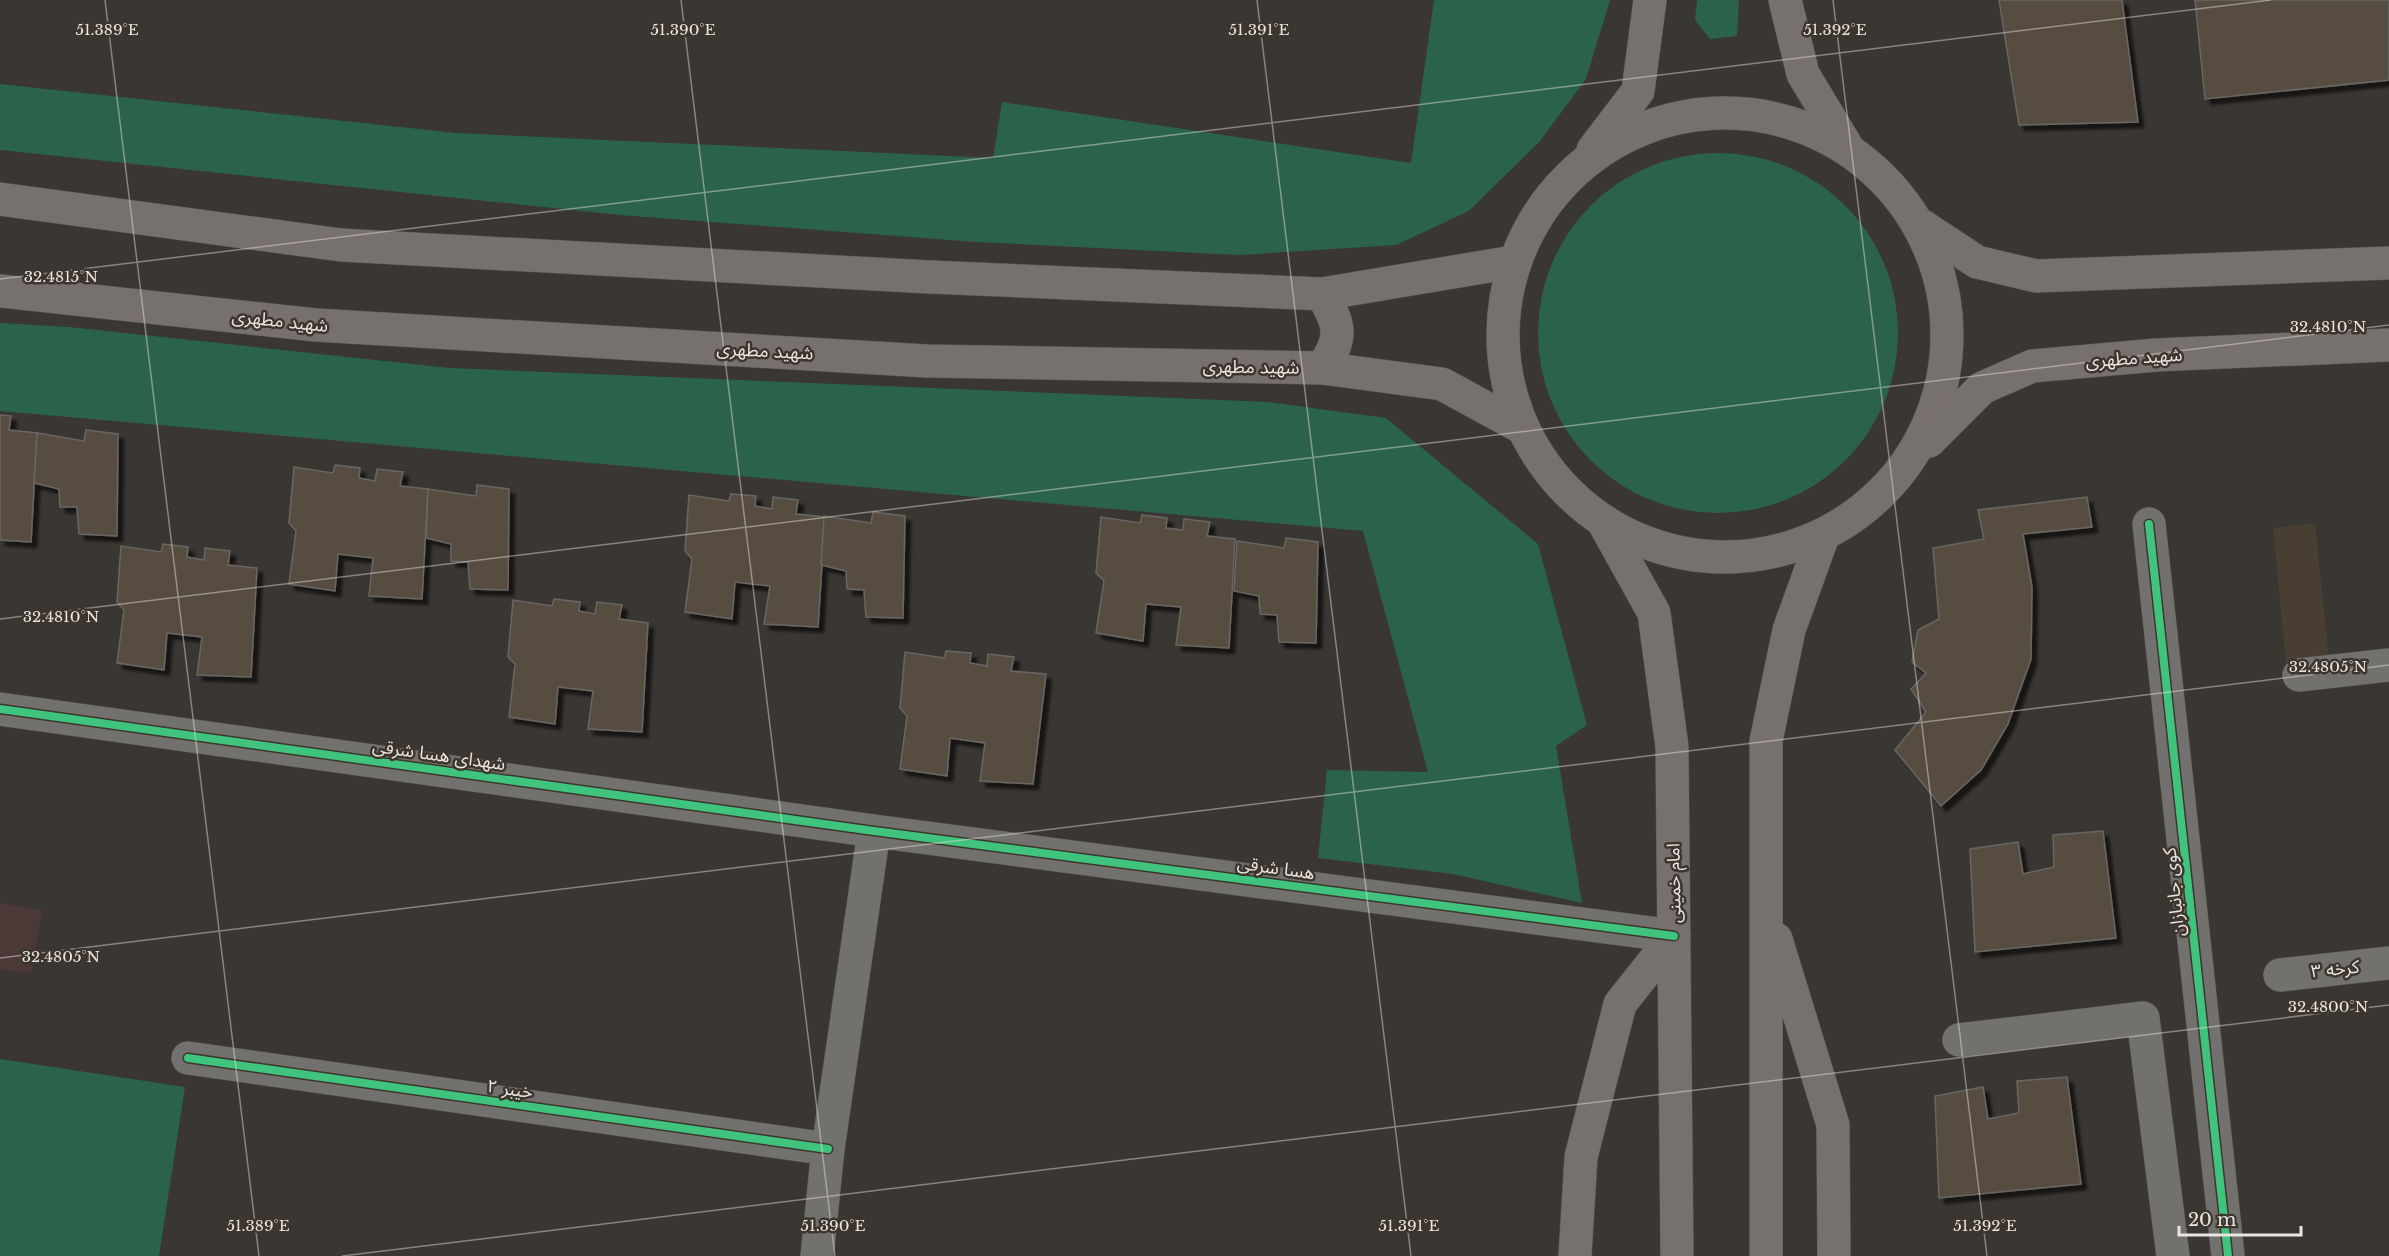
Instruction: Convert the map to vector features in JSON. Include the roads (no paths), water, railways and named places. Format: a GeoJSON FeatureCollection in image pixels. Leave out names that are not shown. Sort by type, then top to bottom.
{"type":"FeatureCollection","features":[{"type":"Feature","properties":{"kind":"main road"},"geometry":{"type":"LineString","coordinates":[[1586,160],[1646,126],[1714,112],[1783,119],[1847,147],[1888,182],[1921,225],[1943,282],[1949,343],[1939,402],[1912,457],[1873,503],[1822,536],[1750,557],[1674,552],[1604,524],[1556,481],[1521,427],[1504,373],[1501,317],[1513,262],[1542,206],[1586,160],[1638,91],[1650,0]]}},
{"type":"Feature","properties":{"kind":"main road"},"geometry":{"type":"LineString","coordinates":[[1785,0],[1803,74],[1847,147]]}},
{"type":"Feature","properties":{"kind":"main road"},"geometry":{"type":"LineString","coordinates":[[0,199],[341,245],[942,278],[1322,294],[1513,262]]}},
{"type":"Feature","properties":{"kind":"main road"},"geometry":{"type":"LineString","coordinates":[[1921,225],[1977,262],[2036,276],[2389,263]]}},
{"type":"Feature","properties":{"kind":"main road","name":"شهید مطهری"},"geometry":{"type":"LineString","coordinates":[[0,291],[316,325],[903,359],[1322,368],[1442,384],[1521,427]]}},
{"type":"Feature","properties":{"kind":"main road"},"geometry":{"type":"LineString","coordinates":[[1322,294],[1338,321],[1334,351],[1322,368]]}},
{"type":"Feature","properties":{"kind":"main road","name":"شهید مطهری"},"geometry":{"type":"LineString","coordinates":[[1912,457],[1982,388],[2032,366],[2156,355],[2389,345]]}},
{"type":"Feature","properties":{"kind":"main road","name":"امام خمینی"},"geometry":{"type":"LineString","coordinates":[[1604,524],[1654,613],[1672,747],[1677,1256]]}},
{"type":"Feature","properties":{"kind":"main road"},"geometry":{"type":"LineString","coordinates":[[1766,1256],[1766,741],[1789,630],[1822,536]]}},
{"type":"Feature","properties":{"kind":"main road"},"geometry":{"type":"LineString","coordinates":[[1766,904],[1833,1125],[1834,1256]]}},
{"type":"Feature","properties":{"kind":"main road"},"geometry":{"type":"LineString","coordinates":[[1575,1256],[1581,1157],[1620,1004],[1674,936]]}},
{"type":"Feature","properties":{"kind":"street","name":"کوی جانبازان"},"geometry":{"type":"LineString","coordinates":[[2149,524],[2228,1256]]}},
{"type":"Feature","properties":{"kind":"street"},"geometry":{"type":"LineString","coordinates":[[2299,675],[2389,665]]}},
{"type":"Feature","properties":{"kind":"street","name":"شهدای هسا شرقی"},"geometry":{"type":"LineString","coordinates":[[0,709],[874,831]]}},
{"type":"Feature","properties":{"kind":"street","name":"هسا شرقی"},"geometry":{"type":"LineString","coordinates":[[874,831],[1674,936]]}},
{"type":"Feature","properties":{"kind":"street"},"geometry":{"type":"LineString","coordinates":[[817,1256],[828,1149],[874,831]]}},
{"type":"Feature","properties":{"kind":"street","name":"کرخه ۳"},"geometry":{"type":"LineString","coordinates":[[2280,975],[2389,963]]}},
{"type":"Feature","properties":{"kind":"street"},"geometry":{"type":"LineString","coordinates":[[1959,1040],[2143,1018],[2174,1256]]}},
{"type":"Feature","properties":{"kind":"street","name":"خیبر ۲"},"geometry":{"type":"LineString","coordinates":[[188,1058],[828,1149]]}}]}
